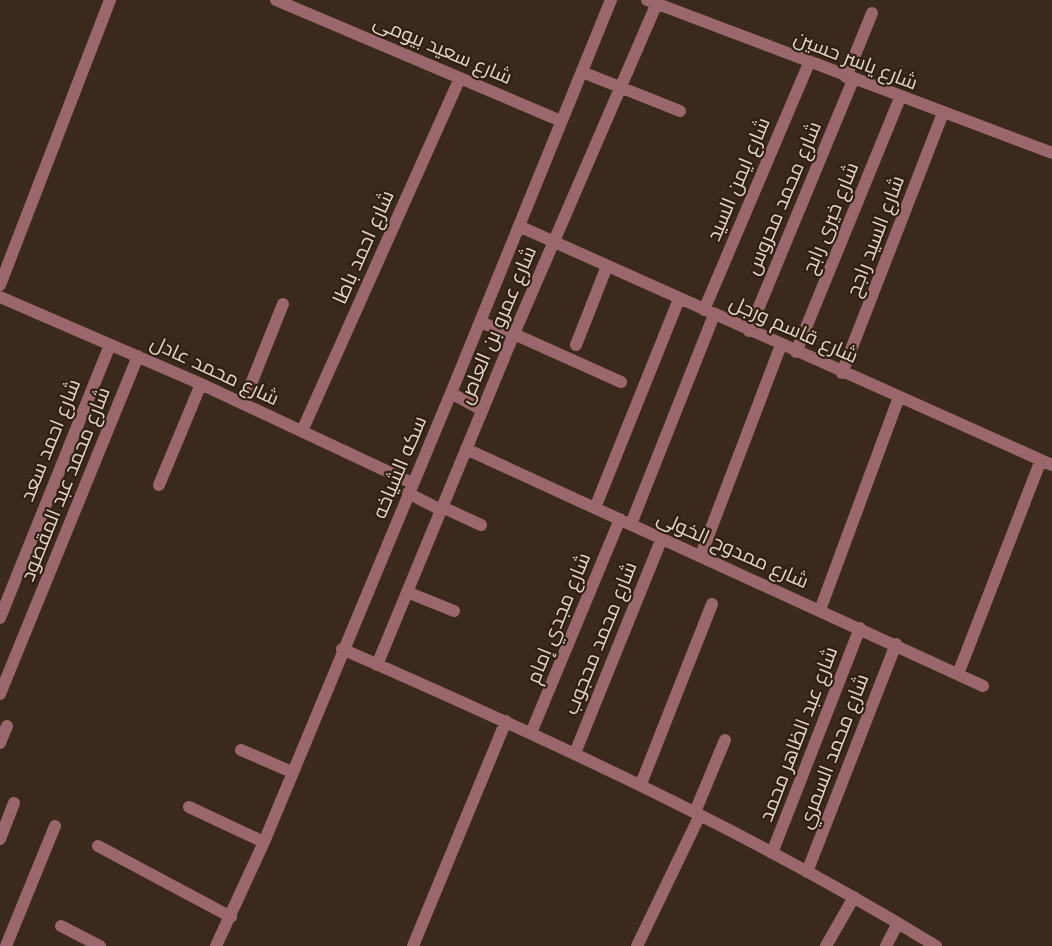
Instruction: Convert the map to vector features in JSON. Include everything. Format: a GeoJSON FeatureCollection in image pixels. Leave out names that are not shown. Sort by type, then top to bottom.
{"type":"FeatureCollection","features":[{"type":"Feature","properties":{"kind":"street"},"geometry":{"type":"LineString","coordinates":[[0,285],[110,0]]}},
{"type":"Feature","properties":{"kind":"street","name":"شارع سعيد بيومى"},"geometry":{"type":"LineString","coordinates":[[276,0],[561,121]]}},
{"type":"Feature","properties":{"kind":"street","name":"سكه الشياخه"},"geometry":{"type":"LineString","coordinates":[[216,946],[264,842],[342,650],[521,227],[561,121],[611,0]]}},
{"type":"Feature","properties":{"kind":"street","name":"شارع ياسر حسين"},"geometry":{"type":"LineString","coordinates":[[650,1],[900,98],[1052,153]]}},
{"type":"Feature","properties":{"kind":"street","name":"شارع عمرو بن العاص"},"geometry":{"type":"LineString","coordinates":[[377,665],[554,242],[609,82],[650,1]]}},
{"type":"Feature","properties":{"kind":"street","name":"شارع محمد محروس"},"geometry":{"type":"LineString","coordinates":[[749,331],[849,78],[872,13]]}},
{"type":"Feature","properties":{"kind":"street","name":"شارع ايمن السيد"},"geometry":{"type":"LineString","coordinates":[[625,521],[809,63]]}},
{"type":"Feature","properties":{"kind":"street"},"geometry":{"type":"LineString","coordinates":[[582,72],[680,111]]}},
{"type":"Feature","properties":{"kind":"street","name":"شارع احمد باطا"},"geometry":{"type":"LineString","coordinates":[[302,432],[460,78]]}},
{"type":"Feature","properties":{"kind":"street","name":"شارع خيرى رابح"},"geometry":{"type":"LineString","coordinates":[[796,352],[900,98]]}},
{"type":"Feature","properties":{"kind":"street","name":"شارع السيد راجح"},"geometry":{"type":"LineString","coordinates":[[842,373],[943,113]]}},
{"type":"Feature","properties":{"kind":"street","name":"شارع قاسم ورجل"},"geometry":{"type":"LineString","coordinates":[[521,227],[1046,463]]}},
{"type":"Feature","properties":{"kind":"street"},"geometry":{"type":"LineString","coordinates":[[576,345],[607,266]]}},
{"type":"Feature","properties":{"kind":"street","name":"شارع محمد عادل"},"geometry":{"type":"LineString","coordinates":[[0,297],[201,384],[302,432],[410,488],[441,508],[482,525]]}},
{"type":"Feature","properties":{"kind":"street"},"geometry":{"type":"LineString","coordinates":[[595,508],[679,299]]}},
{"type":"Feature","properties":{"kind":"street"},"geometry":{"type":"LineString","coordinates":[[243,404],[283,304]]}},
{"type":"Feature","properties":{"kind":"street"},"geometry":{"type":"LineString","coordinates":[[481,322],[621,382]]}},
{"type":"Feature","properties":{"kind":"street","name":"شارع احمد سعد"},"geometry":{"type":"LineString","coordinates":[[0,618],[110,345]]}},
{"type":"Feature","properties":{"kind":"street"},"geometry":{"type":"LineString","coordinates":[[701,555],[781,345]]}},
{"type":"Feature","properties":{"kind":"street","name":"شارع محمد عبد المقصود"},"geometry":{"type":"LineString","coordinates":[[0,694],[138,356]]}},
{"type":"Feature","properties":{"kind":"street"},"geometry":{"type":"LineString","coordinates":[[159,485],[201,384]]}},
{"type":"Feature","properties":{"kind":"street"},"geometry":{"type":"LineString","coordinates":[[451,393],[482,410]]}},
{"type":"Feature","properties":{"kind":"street"},"geometry":{"type":"LineString","coordinates":[[820,610],[898,397]]}},
{"type":"Feature","properties":{"kind":"street","name":"شارع ممدوح الخولى"},"geometry":{"type":"LineString","coordinates":[[466,449],[896,644],[983,686]]}},
{"type":"Feature","properties":{"kind":"street"},"geometry":{"type":"LineString","coordinates":[[958,674],[1046,463]]}},
{"type":"Feature","properties":{"kind":"street","name":"شارع مجدي إمام"},"geometry":{"type":"LineString","coordinates":[[531,733],[625,521]]}},
{"type":"Feature","properties":{"kind":"street","name":"شارع محمد محجوب"},"geometry":{"type":"LineString","coordinates":[[575,753],[662,538]]}},
{"type":"Feature","properties":{"kind":"street"},"geometry":{"type":"LineString","coordinates":[[407,592],[454,611]]}},
{"type":"Feature","properties":{"kind":"street"},"geometry":{"type":"LineString","coordinates":[[641,784],[712,604]]}},
{"type":"Feature","properties":{"kind":"street","name":"شارع عبد الظاهر محمد"},"geometry":{"type":"LineString","coordinates":[[772,853],[860,628]]}},
{"type":"Feature","properties":{"kind":"street","name":"شارع محمد السمري"},"geometry":{"type":"LineString","coordinates":[[807,872],[896,644]]}},
{"type":"Feature","properties":{"kind":"street"},"geometry":{"type":"LineString","coordinates":[[342,650],[506,721],[641,784],[854,897],[936,946]]}},
{"type":"Feature","properties":{"kind":"street"},"geometry":{"type":"LineString","coordinates":[[413,946],[506,721]]}},
{"type":"Feature","properties":{"kind":"street"},"geometry":{"type":"LineString","coordinates":[[0,744],[6,726]]}},
{"type":"Feature","properties":{"kind":"street"},"geometry":{"type":"LineString","coordinates":[[637,946],[698,814],[725,740]]}},
{"type":"Feature","properties":{"kind":"street"},"geometry":{"type":"LineString","coordinates":[[241,750],[292,772]]}},
{"type":"Feature","properties":{"kind":"street"},"geometry":{"type":"LineString","coordinates":[[0,838],[14,803]]}},
{"type":"Feature","properties":{"kind":"street"},"geometry":{"type":"LineString","coordinates":[[189,807],[264,842]]}},
{"type":"Feature","properties":{"kind":"street"},"geometry":{"type":"LineString","coordinates":[[6,946],[55,826]]}},
{"type":"Feature","properties":{"kind":"street"},"geometry":{"type":"LineString","coordinates":[[98,846],[231,917]]}},
{"type":"Feature","properties":{"kind":"street"},"geometry":{"type":"LineString","coordinates":[[826,946],[854,897]]}},
{"type":"Feature","properties":{"kind":"street"},"geometry":{"type":"LineString","coordinates":[[886,946],[898,923]]}},
{"type":"Feature","properties":{"kind":"street"},"geometry":{"type":"LineString","coordinates":[[61,926],[100,946]]}}]}
